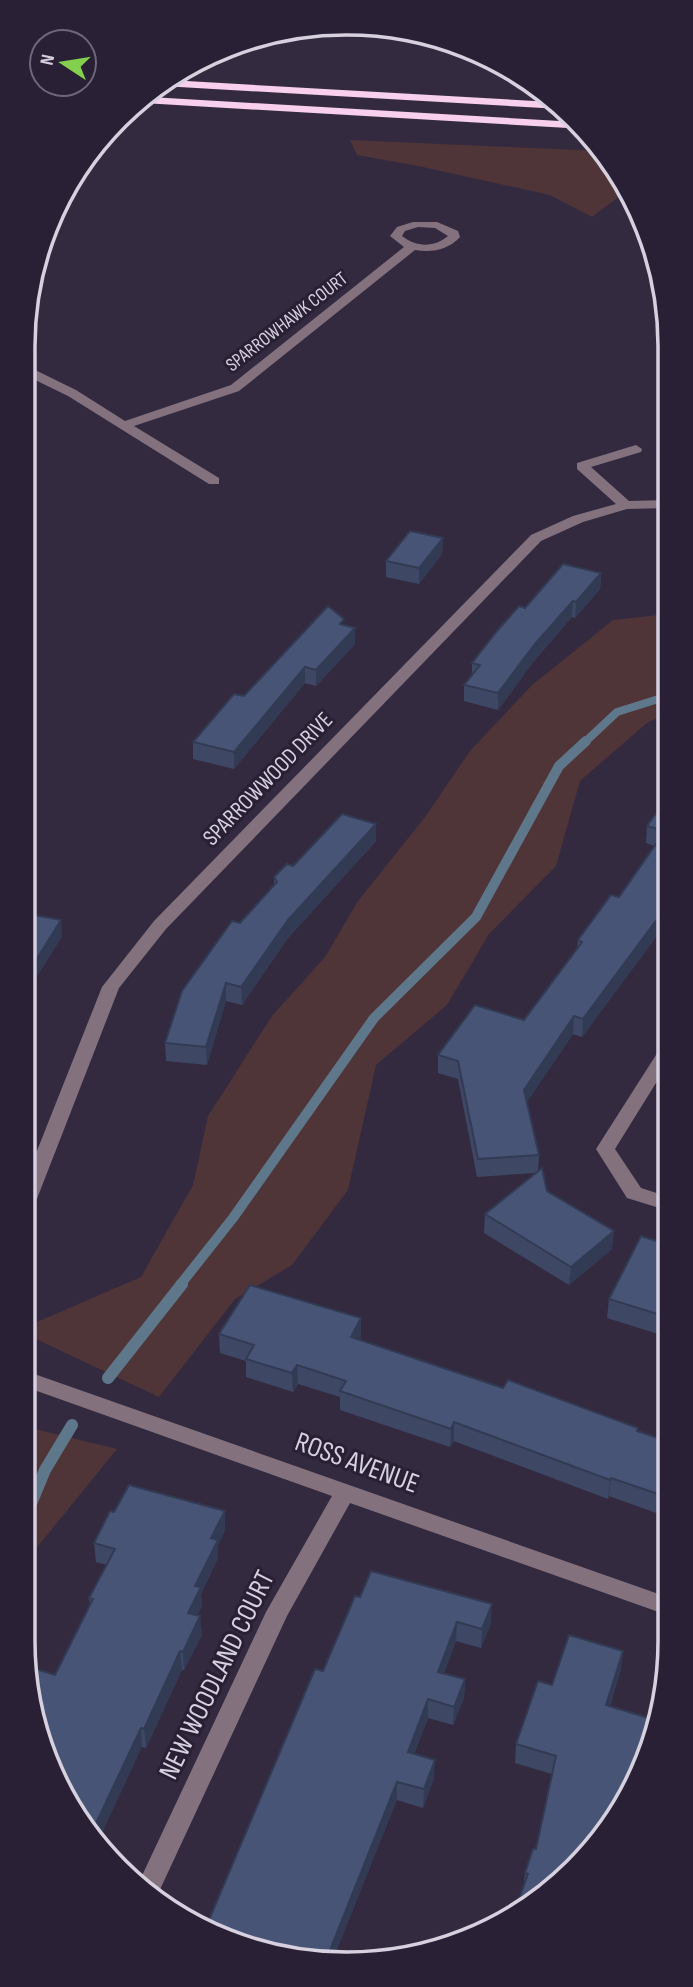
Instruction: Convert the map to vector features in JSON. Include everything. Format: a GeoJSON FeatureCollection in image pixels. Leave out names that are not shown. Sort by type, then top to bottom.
{"type":"FeatureCollection","features":[{"type":"Feature","properties":{"kind":"highway"},"geometry":{"type":"LineString","coordinates":[[179,84],[544,105]]}},
{"type":"Feature","properties":{"kind":"highway"},"geometry":{"type":"LineString","coordinates":[[155,101],[566,125]]}},
{"type":"Feature","properties":{"kind":"street","name":"SPARROWHAWK COURT"},"geometry":{"type":"LineString","coordinates":[[125,425],[235,388],[413,246]]}},
{"type":"Feature","properties":{"kind":"street"},"geometry":{"type":"LineString","coordinates":[[35,375],[72,393],[214,481]]}},
{"type":"Feature","properties":{"kind":"street"},"geometry":{"type":"LineString","coordinates":[[626,505],[582,466],[636,449]]}},
{"type":"Feature","properties":{"kind":"street","name":"SPARROWWOOD DRIVE"},"geometry":{"type":"LineString","coordinates":[[35,1179],[111,987],[160,925],[536,538],[578,519],[626,505],[658,505]]}},
{"type":"Feature","properties":{"kind":"street"},"geometry":{"type":"LineString","coordinates":[[658,1065],[605,1149],[635,1194],[658,1201]]}},
{"type":"Feature","properties":{"kind":"street","name":"ROSS AVENUE"},"geometry":{"type":"LineString","coordinates":[[35,1382],[658,1603]]}},
{"type":"Feature","properties":{"kind":"street","name":"NEW WOODLAND COURT"},"geometry":{"type":"LineString","coordinates":[[151,1883],[277,1612],[346,1491]]}},
{"type":"Feature","properties":{"kind":"shaded area"},"geometry":{"type":"Polygon","coordinates":[[[350,140],[589,150],[619,197],[592,217],[550,195],[357,155],[350,140]]]}},
{"type":"Feature","properties":{"kind":"shaded area"},"geometry":{"type":"Polygon","coordinates":[[[658,615],[658,718],[648,722],[580,781],[556,866],[489,934],[447,1005],[376,1065],[348,1190],[292,1265],[235,1299],[159,1397],[35,1339],[35,1323],[141,1277],[193,1185],[208,1116],[272,1016],[325,957],[358,901],[425,817],[470,751],[532,685],[613,620],[658,615]]]}},
{"type":"Feature","properties":{"kind":"shaded area"},"geometry":{"type":"Polygon","coordinates":[[[35,1429],[117,1449],[35,1550],[35,1429]]]}},
{"type":"Feature","properties":{"kind":"building"},"geometry":{"type":"Polygon","coordinates":[[[410,531],[443,538],[419,568],[386,561],[410,531]]]}},
{"type":"Feature","properties":{"kind":"building"},"geometry":{"type":"Polygon","coordinates":[[[563,564],[601,573],[535,644],[498,693],[464,685],[480,665],[472,663],[497,631],[519,606],[525,608],[563,564]]]}},
{"type":"Feature","properties":{"kind":"building"},"geometry":{"type":"Polygon","coordinates":[[[328,606],[344,619],[340,624],[355,628],[316,670],[305,667],[234,752],[193,742],[234,694],[244,696],[328,606]]]}},
{"type":"Feature","properties":{"kind":"building"},"geometry":{"type":"Polygon","coordinates":[[[658,811],[658,829],[647,826],[658,811]]]}},
{"type":"Feature","properties":{"kind":"building"},"geometry":{"type":"Polygon","coordinates":[[[342,814],[376,824],[288,920],[241,987],[226,983],[206,1047],[165,1043],[182,991],[232,921],[240,923],[277,882],[274,877],[287,864],[293,866],[342,814]]]}},
{"type":"Feature","properties":{"kind":"building"},"geometry":{"type":"Polygon","coordinates":[[[658,841],[658,918],[583,1019],[574,1016],[524,1090],[539,1155],[478,1159],[458,1061],[438,1055],[475,1005],[524,1020],[582,942],[578,940],[611,895],[619,897],[658,841]]]}},
{"type":"Feature","properties":{"kind":"building"},"geometry":{"type":"Polygon","coordinates":[[[35,915],[61,920],[35,962],[35,915]]]}},
{"type":"Feature","properties":{"kind":"building"},"geometry":{"type":"Polygon","coordinates":[[[542,1168],[547,1191],[614,1231],[571,1267],[485,1214],[542,1168]]]}},
{"type":"Feature","properties":{"kind":"building"},"geometry":{"type":"Polygon","coordinates":[[[641,1236],[658,1241],[658,1314],[609,1299],[641,1236]]]}},
{"type":"Feature","properties":{"kind":"building"},"geometry":{"type":"Polygon","coordinates":[[[250,1285],[361,1318],[351,1337],[503,1388],[508,1380],[638,1428],[637,1431],[658,1438],[658,1494],[611,1478],[610,1480],[454,1422],[451,1429],[340,1391],[346,1381],[297,1365],[292,1373],[246,1359],[254,1345],[219,1334],[250,1285]]]}},
{"type":"Feature","properties":{"kind":"building"},"geometry":{"type":"Polygon","coordinates":[[[129,1485],[225,1511],[211,1538],[218,1540],[195,1586],[201,1587],[188,1613],[200,1616],[183,1652],[180,1651],[144,1729],[141,1728],[95,1825],[59,1760],[41,1701],[37,1669],[55,1675],[93,1599],[89,1598],[115,1549],[94,1543],[110,1511],[114,1512],[129,1485]]]}},
{"type":"Feature","properties":{"kind":"building"},"geometry":{"type":"Polygon","coordinates":[[[371,1571],[492,1604],[482,1629],[457,1622],[438,1672],[465,1679],[454,1707],[428,1699],[408,1752],[435,1760],[424,1789],[397,1782],[330,1951],[286,1946],[246,1935],[209,1920],[315,1669],[323,1671],[355,1596],[360,1597],[371,1571]]]}},
{"type":"Feature","properties":{"kind":"building"},"geometry":{"type":"Polygon","coordinates":[[[569,1635],[623,1651],[606,1705],[648,1718],[634,1760],[606,1814],[567,1861],[518,1901],[533,1849],[536,1849],[556,1756],[516,1744],[538,1681],[552,1685],[569,1635]]]}},
{"type":"Feature","properties":{"kind":"waterway"},"geometry":{"type":"LineString","coordinates":[[584,743],[617,712],[658,699]]}},
{"type":"Feature","properties":{"kind":"waterway"},"geometry":{"type":"LineString","coordinates":[[180,1285],[233,1218],[374,1018],[476,917],[559,766],[586,741]]}},
{"type":"Feature","properties":{"kind":"waterway"},"geometry":{"type":"LineString","coordinates":[[108,1378],[182,1284]]}},
{"type":"Feature","properties":{"kind":"waterway"},"geometry":{"type":"LineString","coordinates":[[35,1494],[45,1470],[72,1425]]}}]}
